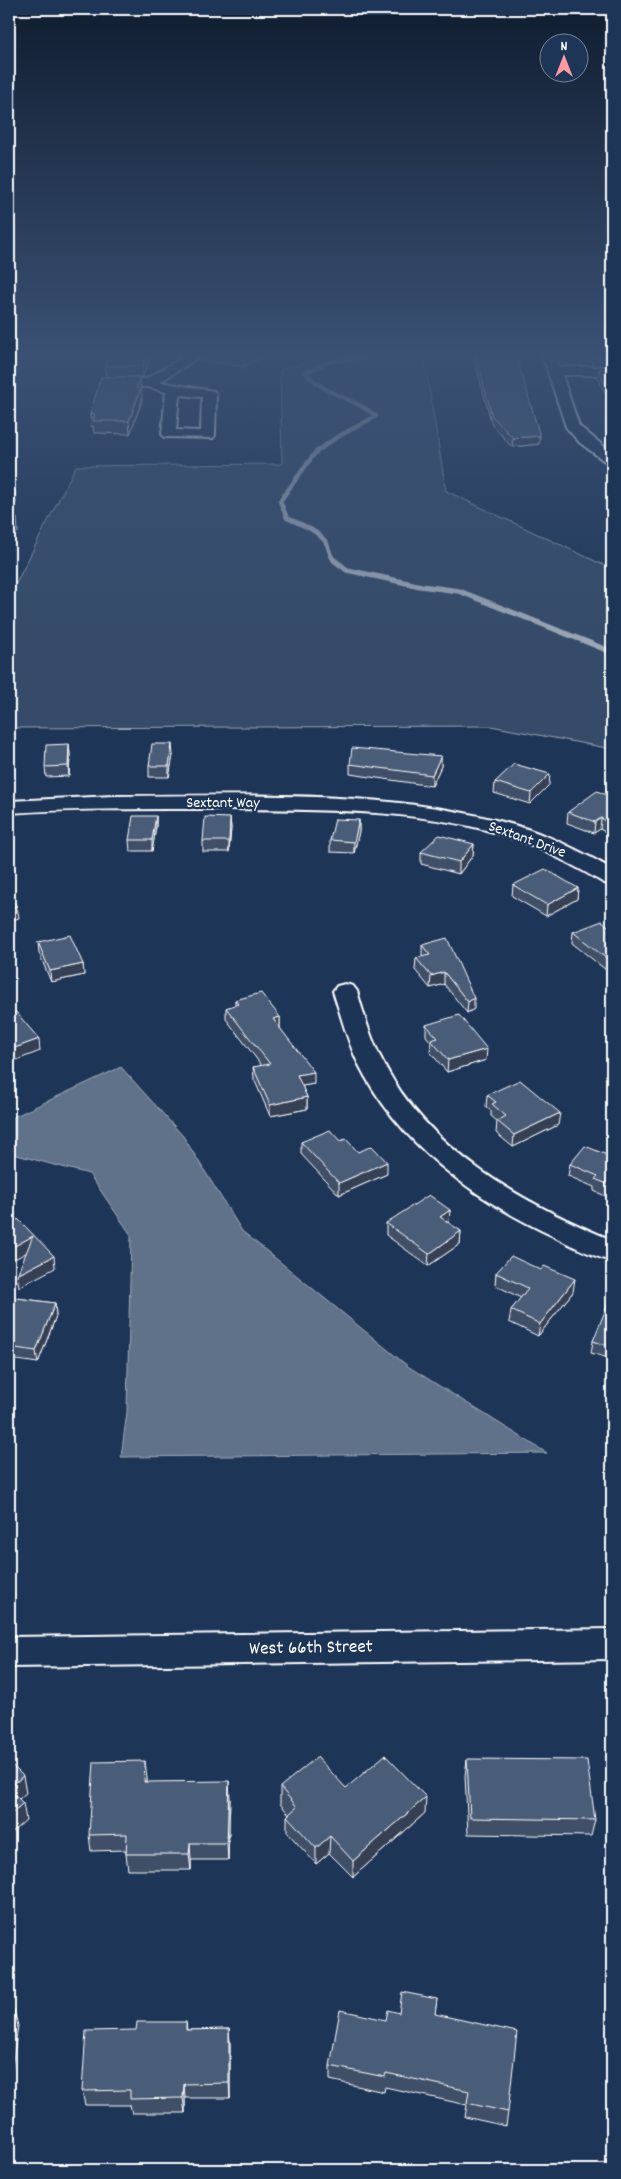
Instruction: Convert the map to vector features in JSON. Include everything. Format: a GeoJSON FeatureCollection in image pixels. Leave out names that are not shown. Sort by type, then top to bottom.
{"type":"FeatureCollection","features":[{"type":"Feature","properties":{"kind":"street","name":"Sextant Way"},"geometry":{"type":"LineString","coordinates":[[9,807],[95,802],[331,804],[393,807],[436,813]]}},
{"type":"Feature","properties":{"kind":"street","name":"Sextant Drive"},"geometry":{"type":"LineString","coordinates":[[436,813],[526,836],[586,862],[612,878]]}},
{"type":"Feature","properties":{"kind":"street"},"geometry":{"type":"LineString","coordinates":[[345,991],[362,1043],[375,1072],[393,1101],[424,1136],[463,1170],[500,1196],[542,1220],[612,1250]]}},
{"type":"Feature","properties":{"kind":"street","name":"West 66th Street"},"geometry":{"type":"LineString","coordinates":[[9,1652],[612,1644]]}},
{"type":"Feature","properties":{"kind":"shaded area"},"geometry":{"type":"Polygon","coordinates":[[[282,453],[440,453],[446,491],[612,569],[612,749],[491,726],[9,728],[9,597],[76,466],[282,464],[282,453]]]}},
{"type":"Feature","properties":{"kind":"shaded area"},"geometry":{"type":"Polygon","coordinates":[[[121,1067],[183,1136],[242,1231],[409,1367],[547,1453],[121,1457],[127,1412],[131,1235],[89,1174],[9,1153],[9,1119],[121,1067]]]}},
{"type":"Feature","properties":{"kind":"building"},"geometry":{"type":"Polygon","coordinates":[[[9,486],[15,491],[9,492],[9,486]]]}},
{"type":"Feature","properties":{"kind":"building"},"geometry":{"type":"Polygon","coordinates":[[[9,517],[17,518],[9,526],[9,517]]]}},
{"type":"Feature","properties":{"kind":"building"},"geometry":{"type":"Polygon","coordinates":[[[69,744],[68,766],[45,767],[46,745],[69,744]]]}},
{"type":"Feature","properties":{"kind":"building"},"geometry":{"type":"Polygon","coordinates":[[[152,744],[172,744],[169,766],[149,766],[152,744]]]}},
{"type":"Feature","properties":{"kind":"building"},"geometry":{"type":"Polygon","coordinates":[[[352,748],[441,756],[432,775],[350,764],[352,748]]]}},
{"type":"Feature","properties":{"kind":"building"},"geometry":{"type":"Polygon","coordinates":[[[514,764],[550,774],[531,793],[495,782],[514,764]]]}},
{"type":"Feature","properties":{"kind":"building"},"geometry":{"type":"Polygon","coordinates":[[[597,791],[612,797],[612,825],[601,818],[595,822],[568,812],[597,791]]]}},
{"type":"Feature","properties":{"kind":"building"},"geometry":{"type":"Polygon","coordinates":[[[133,816],[156,816],[152,840],[129,840],[133,816]]]}},
{"type":"Feature","properties":{"kind":"building"},"geometry":{"type":"Polygon","coordinates":[[[205,817],[230,818],[229,841],[203,841],[205,817]]]}},
{"type":"Feature","properties":{"kind":"building"},"geometry":{"type":"Polygon","coordinates":[[[335,819],[359,820],[354,842],[330,840],[335,819]]]}},
{"type":"Feature","properties":{"kind":"building"},"geometry":{"type":"Polygon","coordinates":[[[439,835],[474,844],[459,862],[421,852],[439,835]]]}},
{"type":"Feature","properties":{"kind":"building"},"geometry":{"type":"Polygon","coordinates":[[[545,869],[578,888],[547,905],[513,885],[545,869]]]}},
{"type":"Feature","properties":{"kind":"building"},"geometry":{"type":"Polygon","coordinates":[[[9,897],[17,906],[9,909],[9,897]]]}},
{"type":"Feature","properties":{"kind":"building"},"geometry":{"type":"Polygon","coordinates":[[[602,921],[612,929],[612,957],[607,959],[573,932],[602,921]]]}},
{"type":"Feature","properties":{"kind":"building"},"geometry":{"type":"Polygon","coordinates":[[[70,935],[83,964],[50,971],[38,942],[70,935]]]}},
{"type":"Feature","properties":{"kind":"building"},"geometry":{"type":"Polygon","coordinates":[[[447,938],[474,998],[468,1002],[444,972],[431,976],[416,958],[430,955],[422,945],[447,938]]]}},
{"type":"Feature","properties":{"kind":"building"},"geometry":{"type":"Polygon","coordinates":[[[261,993],[280,1017],[273,1019],[314,1072],[297,1075],[307,1097],[270,1105],[253,1067],[270,1064],[226,1008],[238,1004],[235,1000],[261,993]]]}},
{"type":"Feature","properties":{"kind":"building"},"geometry":{"type":"Polygon","coordinates":[[[16,1012],[39,1039],[9,1050],[9,1014],[16,1012]]]}},
{"type":"Feature","properties":{"kind":"building"},"geometry":{"type":"Polygon","coordinates":[[[459,1015],[487,1049],[448,1060],[431,1040],[438,1038],[426,1025],[459,1015]]]}},
{"type":"Feature","properties":{"kind":"building"},"geometry":{"type":"Polygon","coordinates":[[[520,1080],[560,1113],[514,1135],[497,1121],[506,1116],[492,1104],[496,1102],[487,1095],[520,1080]]]}},
{"type":"Feature","properties":{"kind":"building"},"geometry":{"type":"Polygon","coordinates":[[[330,1130],[340,1141],[346,1139],[358,1152],[372,1146],[387,1162],[339,1183],[301,1142],[330,1130]]]}},
{"type":"Feature","properties":{"kind":"building"},"geometry":{"type":"Polygon","coordinates":[[[585,1146],[612,1157],[612,1186],[595,1179],[598,1176],[570,1164],[585,1146]]]}},
{"type":"Feature","properties":{"kind":"building"},"geometry":{"type":"Polygon","coordinates":[[[429,1195],[450,1210],[440,1217],[461,1231],[429,1254],[386,1223],[429,1195]]]}},
{"type":"Feature","properties":{"kind":"building"},"geometry":{"type":"Polygon","coordinates":[[[18,1219],[54,1256],[17,1275],[33,1236],[9,1249],[9,1224],[18,1219]]]}},
{"type":"Feature","properties":{"kind":"building"},"geometry":{"type":"Polygon","coordinates":[[[511,1256],[541,1270],[544,1266],[575,1279],[540,1324],[511,1310],[528,1288],[496,1273],[511,1256]]]}},
{"type":"Feature","properties":{"kind":"building"},"geometry":{"type":"Polygon","coordinates":[[[9,1297],[55,1303],[36,1351],[9,1347],[9,1297]]]}},
{"type":"Feature","properties":{"kind":"building"},"geometry":{"type":"Polygon","coordinates":[[[609,1301],[612,1302],[612,1347],[593,1341],[609,1301]]]}},
{"type":"Feature","properties":{"kind":"building"},"geometry":{"type":"Polygon","coordinates":[[[385,1755],[426,1797],[353,1861],[330,1836],[316,1848],[287,1816],[297,1807],[280,1787],[317,1757],[346,1788],[385,1755]]]}},
{"type":"Feature","properties":{"kind":"building"},"geometry":{"type":"Polygon","coordinates":[[[467,1759],[587,1760],[595,1820],[470,1818],[467,1759]]]}},
{"type":"Feature","properties":{"kind":"building"},"geometry":{"type":"Polygon","coordinates":[[[145,1761],[144,1782],[229,1781],[227,1843],[190,1843],[189,1854],[126,1854],[127,1834],[89,1835],[94,1762],[145,1761]]]}},
{"type":"Feature","properties":{"kind":"building"},"geometry":{"type":"Polygon","coordinates":[[[9,1762],[23,1776],[9,1788],[9,1762]]]}},
{"type":"Feature","properties":{"kind":"building"},"geometry":{"type":"Polygon","coordinates":[[[9,1789],[23,1803],[9,1816],[9,1789]]]}},
{"type":"Feature","properties":{"kind":"building"},"geometry":{"type":"Polygon","coordinates":[[[402,1992],[437,1999],[435,2014],[517,2032],[508,2112],[467,2103],[469,2091],[386,2073],[385,2077],[330,2066],[340,2010],[386,2020],[388,2010],[399,2013],[402,1992]]]}},
{"type":"Feature","properties":{"kind":"building"},"geometry":{"type":"Polygon","coordinates":[[[9,2010],[14,2010],[9,2047],[9,2010]]]}},
{"type":"Feature","properties":{"kind":"building"},"geometry":{"type":"Polygon","coordinates":[[[137,2022],[186,2022],[186,2030],[229,2029],[229,2083],[184,2084],[183,2098],[130,2099],[130,2090],[82,2091],[86,2031],[136,2030],[137,2022]]]}},
{"type":"Feature","properties":{"kind":"waterway"},"geometry":{"type":"LineString","coordinates":[[315,453],[280,501],[287,518],[317,533],[327,543],[335,560]]}},
{"type":"Feature","properties":{"kind":"waterway"},"geometry":{"type":"LineString","coordinates":[[335,560],[347,570],[421,586],[459,591],[612,652]]}}]}
